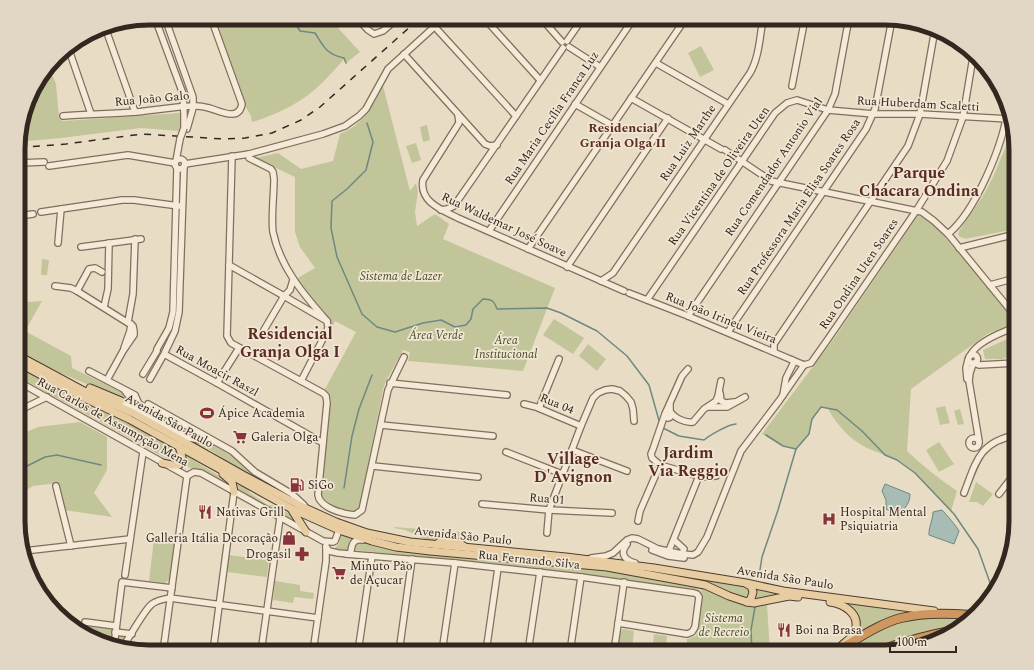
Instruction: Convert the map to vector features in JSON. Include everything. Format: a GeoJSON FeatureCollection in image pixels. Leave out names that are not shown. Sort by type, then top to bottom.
{"type":"FeatureCollection","features":[{"type":"Feature","properties":{"kind":"highway"},"geometry":{"type":"LineString","coordinates":[[847,645],[872,631],[900,618],[944,613],[966,615]]}},
{"type":"Feature","properties":{"kind":"highway"},"geometry":{"type":"LineString","coordinates":[[896,645],[937,633]]}},
{"type":"Feature","properties":{"kind":"main road","name":"Avenida São Paulo"},"geometry":{"type":"LineString","coordinates":[[25,359],[84,391],[133,413],[243,475],[318,514],[336,522],[384,537],[437,545],[581,558],[746,583],[783,591],[944,613]]}},
{"type":"Feature","properties":{"kind":"main road"},"geometry":{"type":"LineString","coordinates":[[36,364],[121,401]]}},
{"type":"Feature","properties":{"kind":"main road","name":"Avenida São Paulo"},"geometry":{"type":"LineString","coordinates":[[25,366],[76,394],[129,419],[292,509],[339,530],[396,547],[614,568],[705,584],[728,596],[747,602],[754,603],[792,596],[837,603],[845,607],[856,621],[855,631],[842,645]]}},
{"type":"Feature","properties":{"kind":"main road"},"geometry":{"type":"LineString","coordinates":[[162,463],[172,465],[179,464],[182,457],[179,446]]}},
{"type":"Feature","properties":{"kind":"main road"},"geometry":{"type":"LineString","coordinates":[[207,462],[228,478],[234,487],[234,492]]}},
{"type":"Feature","properties":{"kind":"main road"},"geometry":{"type":"LineString","coordinates":[[292,509],[306,532]]}},
{"type":"Feature","properties":{"kind":"main road"},"geometry":{"type":"LineString","coordinates":[[336,522],[339,530]]}},
{"type":"Feature","properties":{"kind":"main road"},"geometry":{"type":"LineString","coordinates":[[746,583],[751,586],[753,592],[751,599],[747,602]]}},
{"type":"Feature","properties":{"kind":"street"},"geometry":{"type":"LineString","coordinates":[[158,25],[183,94],[185,129]]}},
{"type":"Feature","properties":{"kind":"street"},"geometry":{"type":"LineString","coordinates":[[144,374],[169,328],[173,312],[176,206],[182,140],[193,106],[193,97],[167,25]]}},
{"type":"Feature","properties":{"kind":"street","name":"Rua João Galo"},"geometry":{"type":"LineString","coordinates":[[63,116],[135,112],[193,106],[210,108],[229,114],[234,114],[240,110],[242,104],[214,25]]}},
{"type":"Feature","properties":{"kind":"street"},"geometry":{"type":"LineString","coordinates":[[363,25],[374,34],[383,31],[390,25]]}},
{"type":"Feature","properties":{"kind":"street"},"geometry":{"type":"LineString","coordinates":[[490,25],[540,80]]}},
{"type":"Feature","properties":{"kind":"street"},"geometry":{"type":"LineString","coordinates":[[547,25],[565,44],[600,67]]}},
{"type":"Feature","properties":{"kind":"street"},"geometry":{"type":"LineString","coordinates":[[440,210],[454,206],[578,25]]}},
{"type":"Feature","properties":{"kind":"street","name":"Rua Maria Cecília Franca Luz"},"geometry":{"type":"LineString","coordinates":[[489,231],[629,25]]}},
{"type":"Feature","properties":{"kind":"street"},"geometry":{"type":"LineString","coordinates":[[528,249],[681,25]]}},
{"type":"Feature","properties":{"kind":"street","name":"Rua Luiz Marthe"},"geometry":{"type":"LineString","coordinates":[[613,273],[753,68],[762,25]]}},
{"type":"Feature","properties":{"kind":"street"},"geometry":{"type":"LineString","coordinates":[[792,86],[804,25]]}},
{"type":"Feature","properties":{"kind":"street","name":"Rua Comendador Antonio Vial"},"geometry":{"type":"LineString","coordinates":[[688,316],[828,110],[835,94],[848,25]]}},
{"type":"Feature","properties":{"kind":"street","name":"Rua Professora Maria Elisa Soares Rosa"},"geometry":{"type":"LineString","coordinates":[[728,332],[866,129],[874,114],[891,25]]}},
{"type":"Feature","properties":{"kind":"street"},"geometry":{"type":"LineString","coordinates":[[49,166],[128,155],[180,164],[249,154],[323,134],[345,126],[359,116],[366,108],[388,69],[434,26],[516,116]]}},
{"type":"Feature","properties":{"kind":"street"},"geometry":{"type":"LineString","coordinates":[[107,33],[135,112]]}},
{"type":"Feature","properties":{"kind":"street"},"geometry":{"type":"LineString","coordinates":[[774,352],[774,344],[908,146],[920,114],[934,36]]}},
{"type":"Feature","properties":{"kind":"street"},"geometry":{"type":"LineString","coordinates":[[70,54],[91,114]]}},
{"type":"Feature","properties":{"kind":"street"},"geometry":{"type":"LineString","coordinates":[[404,54],[485,144],[488,150],[487,158]]}},
{"type":"Feature","properties":{"kind":"street","name":"Rua Ondina Uten Soares"},"geometry":{"type":"LineString","coordinates":[[681,556],[696,554],[701,548],[707,537],[741,451],[804,365],[811,363],[916,211],[947,161],[963,117],[972,61]]}},
{"type":"Feature","properties":{"kind":"street"},"geometry":{"type":"LineString","coordinates":[[656,63],[728,104]]}},
{"type":"Feature","properties":{"kind":"street"},"geometry":{"type":"LineString","coordinates":[[631,98],[723,149],[772,181],[916,211],[929,216],[948,234],[1009,309]]}},
{"type":"Feature","properties":{"kind":"street","name":"Rua Vicentina de Oliveira Uten"},"geometry":{"type":"LineString","coordinates":[[647,300],[775,113],[787,103],[797,100],[828,110]]}},
{"type":"Feature","properties":{"kind":"street"},"geometry":{"type":"LineString","coordinates":[[575,104],[612,125]]}},
{"type":"Feature","properties":{"kind":"street","name":"Rua Huberdam Scaletti"},"geometry":{"type":"LineString","coordinates":[[828,110],[874,114],[920,114],[1005,119]]}},
{"type":"Feature","properties":{"kind":"street","name":"Rua Waldemar José Soave"},"geometry":{"type":"LineString","coordinates":[[458,114],[459,123],[455,131],[425,175],[422,183],[428,202],[440,210],[626,292]]}},
{"type":"Feature","properties":{"kind":"street"},"geometry":{"type":"LineString","coordinates":[[567,267],[668,118]]}},
{"type":"Feature","properties":{"kind":"street"},"geometry":{"type":"LineString","coordinates":[[948,234],[956,227],[978,194],[993,162],[1006,124]]}},
{"type":"Feature","properties":{"kind":"street"},"geometry":{"type":"LineString","coordinates":[[455,131],[464,126],[470,128]]}},
{"type":"Feature","properties":{"kind":"street"},"geometry":{"type":"LineString","coordinates":[[485,144],[490,146],[497,145]]}},
{"type":"Feature","properties":{"kind":"street"},"geometry":{"type":"LineString","coordinates":[[249,154],[249,158],[273,172],[273,230],[282,259],[293,280],[327,322],[327,331],[301,381]]}},
{"type":"Feature","properties":{"kind":"street"},"geometry":{"type":"LineString","coordinates":[[232,156],[227,336],[231,343],[323,393],[327,400],[318,495],[320,502],[324,506],[349,515],[355,515],[360,512],[364,506],[390,384],[404,357]]}},
{"type":"Feature","properties":{"kind":"street"},"geometry":{"type":"LineString","coordinates":[[25,163],[44,162]]}},
{"type":"Feature","properties":{"kind":"street"},"geometry":{"type":"LineString","coordinates":[[150,379],[175,331],[179,312],[183,206],[180,164]]}},
{"type":"Feature","properties":{"kind":"street"},"geometry":{"type":"LineString","coordinates":[[41,212],[122,200],[183,206]]}},
{"type":"Feature","properties":{"kind":"street"},"geometry":{"type":"LineString","coordinates":[[454,206],[458,218]]}},
{"type":"Feature","properties":{"kind":"street"},"geometry":{"type":"LineString","coordinates":[[58,244],[61,209]]}},
{"type":"Feature","properties":{"kind":"street"},"geometry":{"type":"LineString","coordinates":[[25,215],[33,214]]}},
{"type":"Feature","properties":{"kind":"street"},"geometry":{"type":"LineString","coordinates":[[959,248],[1009,236]]}},
{"type":"Feature","properties":{"kind":"street"},"geometry":{"type":"LineString","coordinates":[[81,247],[138,239],[130,323]]}},
{"type":"Feature","properties":{"kind":"street"},"geometry":{"type":"LineString","coordinates":[[104,307],[108,289],[109,243]]}},
{"type":"Feature","properties":{"kind":"street"},"geometry":{"type":"LineString","coordinates":[[77,291],[89,269],[95,268],[102,272]]}},
{"type":"Feature","properties":{"kind":"street"},"geometry":{"type":"LineString","coordinates":[[229,268],[242,272],[327,322]]}},
{"type":"Feature","properties":{"kind":"street"},"geometry":{"type":"LineString","coordinates":[[601,281],[613,273]]}},
{"type":"Feature","properties":{"kind":"street"},"geometry":{"type":"LineString","coordinates":[[610,285],[613,273]]}},
{"type":"Feature","properties":{"kind":"street"},"geometry":{"type":"LineString","coordinates":[[264,330],[284,296],[290,290],[293,280]]}},
{"type":"Feature","properties":{"kind":"street"},"geometry":{"type":"LineString","coordinates":[[990,285],[1009,280]]}},
{"type":"Feature","properties":{"kind":"street"},"geometry":{"type":"LineString","coordinates":[[55,286],[71,288],[77,291],[130,323],[134,328],[134,335],[123,351],[107,380]]}},
{"type":"Feature","properties":{"kind":"street","name":"Rua João Irineu Vieira"},"geometry":{"type":"LineString","coordinates":[[626,292],[728,332],[804,365]]}},
{"type":"Feature","properties":{"kind":"street"},"geometry":{"type":"LineString","coordinates":[[977,437],[969,381],[966,374],[973,360],[976,347],[1009,330]]}},
{"type":"Feature","properties":{"kind":"street"},"geometry":{"type":"LineString","coordinates":[[217,383],[239,348]]}},
{"type":"Feature","properties":{"kind":"street","name":"Rua Moacir Raszl"},"geometry":{"type":"LineString","coordinates":[[157,350],[159,355],[164,353],[323,443]]}},
{"type":"Feature","properties":{"kind":"street"},"geometry":{"type":"LineString","coordinates":[[540,408],[559,359]]}},
{"type":"Feature","properties":{"kind":"street"},"geometry":{"type":"LineString","coordinates":[[782,397],[786,378],[794,362],[792,360]]}},
{"type":"Feature","properties":{"kind":"street"},"geometry":{"type":"LineString","coordinates":[[973,360],[979,365],[1009,364]]}},
{"type":"Feature","properties":{"kind":"street"},"geometry":{"type":"LineString","coordinates":[[688,369],[682,376],[670,405],[668,415],[651,454],[655,462],[660,466],[699,476],[716,476]]}},
{"type":"Feature","properties":{"kind":"street"},"geometry":{"type":"LineString","coordinates":[[89,371],[125,391],[130,395],[133,401],[194,433],[205,436]]}},
{"type":"Feature","properties":{"kind":"street"},"geometry":{"type":"LineString","coordinates":[[718,404],[721,381]]}},
{"type":"Feature","properties":{"kind":"street"},"geometry":{"type":"LineString","coordinates":[[390,384],[507,395]]}},
{"type":"Feature","properties":{"kind":"street","name":"Rua Carlos de Assumpção Mena"},"geometry":{"type":"LineString","coordinates":[[25,385],[187,476],[194,472],[201,473],[306,532],[328,548]]}},
{"type":"Feature","properties":{"kind":"street"},"geometry":{"type":"LineString","coordinates":[[547,533],[549,510],[593,398],[598,393],[609,389],[620,391],[629,398],[633,409],[634,421]]}},
{"type":"Feature","properties":{"kind":"street"},"geometry":{"type":"LineString","coordinates":[[121,401],[127,400],[130,395]]}},
{"type":"Feature","properties":{"kind":"street"},"geometry":{"type":"LineString","coordinates":[[25,407],[46,397]]}},
{"type":"Feature","properties":{"kind":"street"},"geometry":{"type":"LineString","coordinates":[[668,415],[688,422],[693,422],[706,408],[718,404],[739,401],[745,397]]}},
{"type":"Feature","properties":{"kind":"street"},"geometry":{"type":"LineString","coordinates":[[121,401],[149,415]]}},
{"type":"Feature","properties":{"kind":"street"},"geometry":{"type":"LineString","coordinates":[[139,404],[141,410],[189,438],[211,442],[232,451]]}},
{"type":"Feature","properties":{"kind":"street"},"geometry":{"type":"LineString","coordinates":[[148,404],[232,451],[255,472],[292,494],[302,504],[318,514]]}},
{"type":"Feature","properties":{"kind":"street","name":"Rua 04"},"geometry":{"type":"LineString","coordinates":[[524,404],[540,408],[581,426]]}},
{"type":"Feature","properties":{"kind":"street"},"geometry":{"type":"LineString","coordinates":[[381,425],[493,436]]}},
{"type":"Feature","properties":{"kind":"street"},"geometry":{"type":"LineString","coordinates":[[964,493],[978,458],[986,448],[1009,436]]}},
{"type":"Feature","properties":{"kind":"street"},"geometry":{"type":"LineString","coordinates":[[572,450],[627,471]]}},
{"type":"Feature","properties":{"kind":"street"},"geometry":{"type":"LineString","coordinates":[[125,575],[143,452]]}},
{"type":"Feature","properties":{"kind":"street"},"geometry":{"type":"LineString","coordinates":[[506,452],[562,474]]}},
{"type":"Feature","properties":{"kind":"street"},"geometry":{"type":"LineString","coordinates":[[373,466],[478,477]]}},
{"type":"Feature","properties":{"kind":"street"},"geometry":{"type":"LineString","coordinates":[[638,521],[640,511],[660,466]]}},
{"type":"Feature","properties":{"kind":"street"},"geometry":{"type":"LineString","coordinates":[[164,645],[187,476]]}},
{"type":"Feature","properties":{"kind":"street"},"geometry":{"type":"LineString","coordinates":[[669,552],[699,476]]}},
{"type":"Feature","properties":{"kind":"street"},"geometry":{"type":"LineString","coordinates":[[999,494],[1009,481]]}},
{"type":"Feature","properties":{"kind":"street"},"geometry":{"type":"LineString","coordinates":[[56,486],[71,546]]}},
{"type":"Feature","properties":{"kind":"street"},"geometry":{"type":"LineString","coordinates":[[214,645],[234,492]]}},
{"type":"Feature","properties":{"kind":"street","name":"Rua 01"},"geometry":{"type":"LineString","coordinates":[[482,504],[549,510],[612,513]]}},
{"type":"Feature","properties":{"kind":"street"},"geometry":{"type":"LineString","coordinates":[[262,645],[280,518]]}},
{"type":"Feature","properties":{"kind":"street"},"geometry":{"type":"LineString","coordinates":[[328,548],[335,546],[335,541],[339,530]]}},
{"type":"Feature","properties":{"kind":"street"},"geometry":{"type":"LineString","coordinates":[[581,558],[610,555],[627,540],[632,538],[652,547],[681,556]]}},
{"type":"Feature","properties":{"kind":"street"},"geometry":{"type":"LineString","coordinates":[[29,551],[130,539]]}},
{"type":"Feature","properties":{"kind":"street"},"geometry":{"type":"LineString","coordinates":[[351,553],[352,545],[356,540],[360,539],[372,541]]}},
{"type":"Feature","properties":{"kind":"street"},"geometry":{"type":"LineString","coordinates":[[674,540],[683,548],[681,556]]}},
{"type":"Feature","properties":{"kind":"street"},"geometry":{"type":"LineString","coordinates":[[314,645],[328,548],[335,541]]}},
{"type":"Feature","properties":{"kind":"street"},"geometry":{"type":"LineString","coordinates":[[654,568],[630,562],[622,553],[625,545],[633,541],[650,550],[668,556],[681,556]]}},
{"type":"Feature","properties":{"kind":"street"},"geometry":{"type":"LineString","coordinates":[[326,562],[330,555],[328,548]]}},
{"type":"Feature","properties":{"kind":"street","name":"Rua Fernando Silva"},"geometry":{"type":"LineString","coordinates":[[328,548],[372,556],[455,563],[624,582],[694,593],[699,597],[695,627],[692,632],[687,634],[618,623]]}},
{"type":"Feature","properties":{"kind":"street"},"geometry":{"type":"LineString","coordinates":[[650,550],[666,553],[669,552]]}},
{"type":"Feature","properties":{"kind":"street"},"geometry":{"type":"LineString","coordinates":[[359,645],[372,556]]}},
{"type":"Feature","properties":{"kind":"street"},"geometry":{"type":"LineString","coordinates":[[400,645],[412,559]]}},
{"type":"Feature","properties":{"kind":"street"},"geometry":{"type":"LineString","coordinates":[[443,645],[455,563]]}},
{"type":"Feature","properties":{"kind":"street"},"geometry":{"type":"LineString","coordinates":[[487,645],[498,568]]}},
{"type":"Feature","properties":{"kind":"street"},"geometry":{"type":"LineString","coordinates":[[529,645],[540,572]]}},
{"type":"Feature","properties":{"kind":"street"},"geometry":{"type":"LineString","coordinates":[[571,645],[581,577]]}},
{"type":"Feature","properties":{"kind":"street"},"geometry":{"type":"LineString","coordinates":[[115,640],[122,582],[172,588]]}},
{"type":"Feature","properties":{"kind":"street"},"geometry":{"type":"LineString","coordinates":[[615,645],[624,582]]}},
{"type":"Feature","properties":{"kind":"street"},"geometry":{"type":"LineString","coordinates":[[126,643],[152,603],[170,598],[318,618]]}},
{"type":"Feature","properties":{"kind":"street"},"geometry":{"type":"LineString","coordinates":[[85,622],[132,634]]}},
{"type":"Feature","properties":{"kind":"green space"},"geometry":{"type":"Polygon","coordinates":[[[217,25],[335,25],[360,52],[346,63],[344,59],[323,82],[307,96],[281,111],[252,122],[251,116],[246,107],[217,25]]]}},
{"type":"Feature","properties":{"kind":"green space"},"geometry":{"type":"Polygon","coordinates":[[[701,46],[714,70],[700,77],[688,53],[701,46]]]}},
{"type":"Feature","properties":{"kind":"green space"},"geometry":{"type":"Polygon","coordinates":[[[51,73],[56,84],[59,119],[63,121],[181,113],[182,126],[179,131],[141,128],[26,141],[26,133],[34,102],[51,73]]]}},
{"type":"Feature","properties":{"kind":"green space"},"geometry":{"type":"Polygon","coordinates":[[[383,86],[410,191],[416,183],[418,191],[415,212],[417,226],[435,214],[449,224],[443,239],[555,288],[523,371],[408,361],[410,352],[403,350],[385,383],[383,390],[358,511],[348,512],[330,506],[321,498],[319,494],[331,401],[329,395],[324,391],[356,332],[335,321],[332,327],[330,327],[327,317],[296,279],[315,268],[300,247],[295,232],[295,177],[255,158],[278,153],[301,169],[333,161],[340,134],[361,120],[383,86]]]}},
{"type":"Feature","properties":{"kind":"green space"},"geometry":{"type":"Polygon","coordinates":[[[427,125],[430,140],[423,142],[420,127],[427,125]]]}},
{"type":"Feature","properties":{"kind":"green space"},"geometry":{"type":"Polygon","coordinates":[[[1008,135],[1009,230],[968,238],[961,237],[958,235],[959,231],[983,196],[1006,146],[1008,135]]]}},
{"type":"Feature","properties":{"kind":"green space"},"geometry":{"type":"Polygon","coordinates":[[[416,143],[421,160],[412,163],[406,146],[416,143]]]}},
{"type":"Feature","properties":{"kind":"green space"},"geometry":{"type":"Polygon","coordinates":[[[919,215],[923,215],[934,224],[1009,312],[1009,325],[987,334],[911,389],[907,451],[931,472],[957,491],[951,511],[918,476],[904,464],[892,457],[866,448],[853,439],[842,429],[828,409],[820,407],[812,419],[809,434],[796,449],[783,446],[762,434],[833,340],[919,215]]]}},
{"type":"Feature","properties":{"kind":"green space"},"geometry":{"type":"Polygon","coordinates":[[[42,259],[49,260],[47,275],[41,275],[42,259]]]}},
{"type":"Feature","properties":{"kind":"green space"},"geometry":{"type":"Polygon","coordinates":[[[25,301],[42,301],[25,331],[25,301]]]}},
{"type":"Feature","properties":{"kind":"green space"},"geometry":{"type":"Polygon","coordinates":[[[554,319],[584,338],[573,354],[543,335],[554,319]]]}},
{"type":"Feature","properties":{"kind":"green space"},"geometry":{"type":"Polygon","coordinates":[[[25,331],[71,356],[72,368],[125,394],[125,397],[123,399],[65,375],[25,356],[25,331]]]}},
{"type":"Feature","properties":{"kind":"green space"},"geometry":{"type":"Polygon","coordinates":[[[1009,338],[1009,356],[1002,359],[985,359],[983,350],[1009,338]]]}},
{"type":"Feature","properties":{"kind":"green space"},"geometry":{"type":"Polygon","coordinates":[[[588,344],[606,359],[597,371],[579,356],[588,344]]]}},
{"type":"Feature","properties":{"kind":"green space"},"geometry":{"type":"Polygon","coordinates":[[[25,370],[176,449],[178,452],[178,458],[171,461],[25,380],[25,370]]]}},
{"type":"Feature","properties":{"kind":"green space"},"geometry":{"type":"Polygon","coordinates":[[[103,396],[189,439],[209,443],[233,456],[260,479],[294,498],[293,499],[240,470],[210,450],[192,443],[103,396]]]}},
{"type":"Feature","properties":{"kind":"green space"},"geometry":{"type":"Polygon","coordinates":[[[945,406],[950,423],[940,425],[936,408],[945,406]]]}},
{"type":"Feature","properties":{"kind":"green space"},"geometry":{"type":"Polygon","coordinates":[[[144,407],[193,434],[189,435],[142,410],[144,407]]]}},
{"type":"Feature","properties":{"kind":"green space"},"geometry":{"type":"Polygon","coordinates":[[[960,409],[964,424],[958,425],[954,411],[960,409]]]}},
{"type":"Feature","properties":{"kind":"green space"},"geometry":{"type":"Polygon","coordinates":[[[80,422],[107,437],[107,470],[94,493],[112,517],[64,510],[57,483],[33,486],[25,491],[25,432],[38,427],[80,422]]]}},
{"type":"Feature","properties":{"kind":"green space"},"geometry":{"type":"Polygon","coordinates":[[[939,442],[954,464],[939,472],[926,450],[939,442]]]}},
{"type":"Feature","properties":{"kind":"green space"},"geometry":{"type":"Polygon","coordinates":[[[185,455],[226,480],[230,487],[182,464],[185,455]]]}},
{"type":"Feature","properties":{"kind":"green space"},"geometry":{"type":"Polygon","coordinates":[[[976,482],[993,494],[983,506],[977,502],[969,502],[976,482]]]}},
{"type":"Feature","properties":{"kind":"green space"},"geometry":{"type":"Polygon","coordinates":[[[241,484],[246,487],[250,493],[268,505],[275,506],[290,514],[295,521],[293,523],[239,491],[237,485],[241,484]]]}},
{"type":"Feature","properties":{"kind":"green space"},"geometry":{"type":"Polygon","coordinates":[[[394,527],[460,532],[459,544],[427,540],[405,530],[394,527]]]}},
{"type":"Feature","properties":{"kind":"green space"},"geometry":{"type":"Polygon","coordinates":[[[343,534],[355,538],[349,543],[348,552],[334,550],[339,543],[341,535],[343,534]]]}},
{"type":"Feature","properties":{"kind":"green space"},"geometry":{"type":"Polygon","coordinates":[[[374,537],[667,572],[748,587],[750,596],[747,598],[733,595],[717,586],[702,581],[380,542],[374,537]]]}},
{"type":"Feature","properties":{"kind":"green space"},"geometry":{"type":"Polygon","coordinates":[[[154,539],[175,542],[171,576],[165,583],[149,581],[154,539]]]}},
{"type":"Feature","properties":{"kind":"green space","name":"Sistema de Recreio"},"geometry":{"type":"Polygon","coordinates":[[[361,542],[384,547],[595,568],[706,587],[750,605],[767,605],[770,645],[687,645],[687,639],[696,636],[701,590],[562,571],[353,550],[354,544],[361,542]]]}},
{"type":"Feature","properties":{"kind":"green space"},"geometry":{"type":"Polygon","coordinates":[[[229,555],[269,560],[267,577],[227,572],[229,555]]]}},
{"type":"Feature","properties":{"kind":"green space"},"geometry":{"type":"Polygon","coordinates":[[[275,581],[300,585],[300,591],[314,593],[313,599],[294,597],[293,603],[273,600],[275,581]]]}},
{"type":"Feature","properties":{"kind":"green space"},"geometry":{"type":"Polygon","coordinates":[[[754,586],[809,596],[797,595],[754,600],[757,594],[754,586]]]}},
{"type":"Feature","properties":{"kind":"green space"},"geometry":{"type":"Polygon","coordinates":[[[813,596],[911,613],[858,634],[859,618],[853,608],[842,602],[813,596]]]}},
{"type":"Feature","properties":{"kind":"green space"},"geometry":{"type":"Polygon","coordinates":[[[935,617],[962,618],[946,629],[924,633],[883,645],[854,645],[897,622],[935,617]]]}},
{"type":"Feature","properties":{"kind":"green space"},"geometry":{"type":"Polygon","coordinates":[[[91,627],[112,628],[112,639],[102,636],[89,629],[91,627]]]}},
{"type":"Feature","properties":{"kind":"green space"},"geometry":{"type":"Polygon","coordinates":[[[623,629],[634,631],[632,645],[618,645],[621,631],[623,629]]]}},
{"type":"Feature","properties":{"kind":"green space"},"geometry":{"type":"Polygon","coordinates":[[[115,633],[130,635],[125,643],[115,640],[115,633]]]}},
{"type":"Feature","properties":{"kind":"green space"},"geometry":{"type":"Polygon","coordinates":[[[654,634],[667,636],[666,645],[653,645],[654,634]]]}},
{"type":"Feature","properties":{"kind":"water"},"geometry":{"type":"Polygon","coordinates":[[[885,484],[910,494],[910,498],[904,509],[904,514],[898,518],[894,513],[886,509],[886,500],[882,491],[885,484]]]}},
{"type":"Feature","properties":{"kind":"water"},"geometry":{"type":"Polygon","coordinates":[[[942,510],[959,531],[954,544],[929,535],[933,512],[942,510]]]}},
{"type":"Feature","properties":{"kind":"waterway"},"geometry":{"type":"LineString","coordinates":[[296,25],[300,31],[315,33],[329,52],[344,58],[346,63]]}},
{"type":"Feature","properties":{"kind":"waterway"},"geometry":{"type":"LineString","coordinates":[[367,123],[373,142],[366,170],[347,189],[332,201],[331,228],[337,257],[362,314],[377,327],[395,332],[423,323],[441,320],[455,327],[466,325],[471,319],[473,309],[483,299],[489,299],[492,301],[497,309],[547,308],[561,313],[597,331],[627,356],[649,385],[660,424]]}},
{"type":"Feature","properties":{"kind":"waterway"},"geometry":{"type":"LineString","coordinates":[[344,488],[352,436],[359,409],[372,375]]}},
{"type":"Feature","properties":{"kind":"waterway"},"geometry":{"type":"LineString","coordinates":[[766,435],[783,446],[796,449],[809,434],[812,419],[821,407],[837,410],[862,431],[885,455],[897,460],[915,473],[954,514],[978,549],[991,585]]}},
{"type":"Feature","properties":{"kind":"waterway"},"geometry":{"type":"LineString","coordinates":[[663,428],[679,436],[704,440],[724,428],[736,424]]}},
{"type":"Feature","properties":{"kind":"waterway"},"geometry":{"type":"LineString","coordinates":[[759,576],[762,557],[796,449]]}},
{"type":"Feature","properties":{"kind":"waterway"},"geometry":{"type":"LineString","coordinates":[[25,467],[45,457],[57,455],[101,465]]}},
{"type":"Feature","properties":{"kind":"waterway"},"geometry":{"type":"LineString","coordinates":[[752,645],[751,630],[755,607]]}},
{"type":"Feature","properties":{"kind":"railway"},"geometry":{"type":"LineString","coordinates":[[25,147],[66,144],[142,134],[224,139],[245,138],[272,133],[301,120],[320,107],[412,25]]}},
{"type":"Feature","properties":{"kind":"place","name":"Ápice Academia"},"geometry":{"type":"Point","coordinates":[207,413]}},
{"type":"Feature","properties":{"kind":"place","name":"Galeria Olga"},"geometry":{"type":"Point","coordinates":[240,437]}},
{"type":"Feature","properties":{"kind":"place","name":"SiGo"},"geometry":{"type":"Point","coordinates":[297,485]}},
{"type":"Feature","properties":{"kind":"place","name":"Nativas Grill"},"geometry":{"type":"Point","coordinates":[205,512]}},
{"type":"Feature","properties":{"kind":"place","name":"Hospital Mental Psiquiatria"},"geometry":{"type":"Point","coordinates":[829,519]}},
{"type":"Feature","properties":{"kind":"place","name":"Galleria Itália Decoração"},"geometry":{"type":"Point","coordinates":[289,538]}},
{"type":"Feature","properties":{"kind":"place","name":"Drogasil"},"geometry":{"type":"Point","coordinates":[302,554]}},
{"type":"Feature","properties":{"kind":"place","name":"Minuto Pão de Açucar"},"geometry":{"type":"Point","coordinates":[339,573]}},
{"type":"Feature","properties":{"kind":"place","name":"Boi na Brasa"},"geometry":{"type":"Point","coordinates":[784,630]}},
{"type":"Feature","properties":{"kind":"district","name":"Residencial Granja Olga II"},"geometry":{"type":"Point","coordinates":[623,136]}},
{"type":"Feature","properties":{"kind":"district","name":"Parque Chácara Ondina"},"geometry":{"type":"Point","coordinates":[919,182]}},
{"type":"Feature","properties":{"kind":"district","name":"Residencial Granja Olga I"},"geometry":{"type":"Point","coordinates":[290,343]}},
{"type":"Feature","properties":{"kind":"district","name":"Jardim Via Reggio"},"geometry":{"type":"Point","coordinates":[688,462]}},
{"type":"Feature","properties":{"kind":"district","name":"Village D'Avignon"},"geometry":{"type":"Point","coordinates":[573,468]}},
{"type":"Feature","properties":{"kind":"park label","name":"Sistema de Lazer"},"geometry":{"type":"Point","coordinates":[401,276]}},
{"type":"Feature","properties":{"kind":"park label","name":"Área Verde"},"geometry":{"type":"Point","coordinates":[436,335]}},
{"type":"Feature","properties":{"kind":"park label","name":"Área Institucional"},"geometry":{"type":"Point","coordinates":[506,347]}}]}
